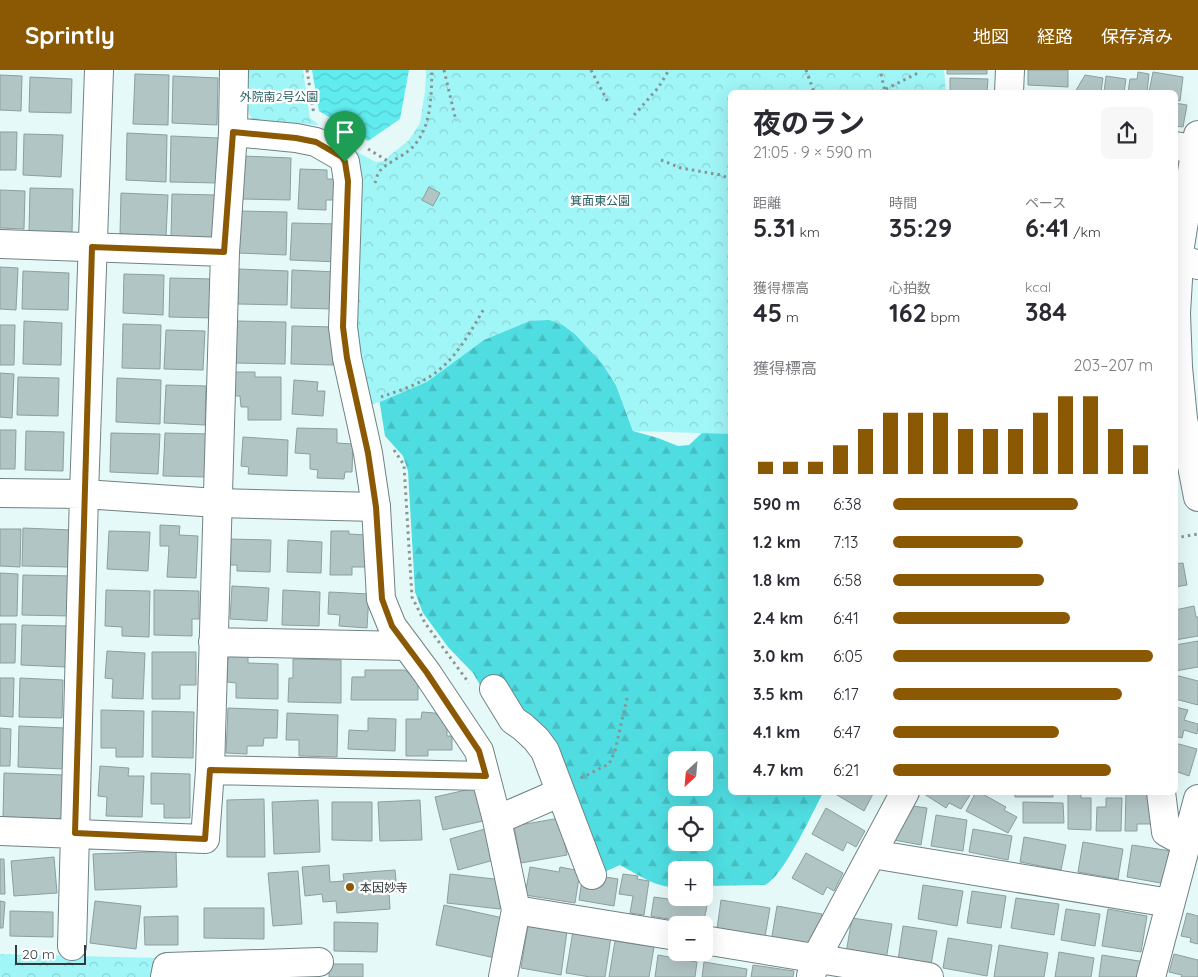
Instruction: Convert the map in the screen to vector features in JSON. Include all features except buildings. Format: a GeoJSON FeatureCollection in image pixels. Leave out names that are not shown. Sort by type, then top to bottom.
{"type":"FeatureCollection","features":[{"type":"Feature","properties":{"kind":"street"},"geometry":{"type":"LineString","coordinates":[[72,946],[84,494],[99,70]]}},
{"type":"Feature","properties":{"kind":"street"},"geometry":{"type":"LineString","coordinates":[[0,831],[205,839],[210,770],[224,252],[233,132],[234,70]]}},
{"type":"Feature","properties":{"kind":"street"},"geometry":{"type":"LineString","coordinates":[[1009,90],[1010,70]]}},
{"type":"Feature","properties":{"kind":"street"},"geometry":{"type":"LineString","coordinates":[[233,132],[296,138],[316,142],[342,157],[345,162],[348,181],[343,327],[347,358],[368,453],[376,507],[382,599],[392,626],[427,673],[479,751],[516,910],[504,977]]}},
{"type":"Feature","properties":{"kind":"street"},"geometry":{"type":"LineString","coordinates":[[1178,300],[1184,248],[1190,143]]}},
{"type":"Feature","properties":{"kind":"street"},"geometry":{"type":"LineString","coordinates":[[0,244],[224,252]]}},
{"type":"Feature","properties":{"kind":"street"},"geometry":{"type":"LineString","coordinates":[[1178,367],[1184,419],[1198,497]]}},
{"type":"Feature","properties":{"kind":"street"},"geometry":{"type":"LineString","coordinates":[[0,493],[84,494],[217,503],[376,507]]}},
{"type":"Feature","properties":{"kind":"street"},"geometry":{"type":"LineString","coordinates":[[213,642],[406,646]]}},
{"type":"Feature","properties":{"kind":"street"},"geometry":{"type":"LineString","coordinates":[[484,689],[513,720],[536,739],[568,786],[592,875]]}},
{"type":"Feature","properties":{"kind":"street"},"geometry":{"type":"LineString","coordinates":[[210,770],[486,776]]}},
{"type":"Feature","properties":{"kind":"street"},"geometry":{"type":"LineString","coordinates":[[496,820],[568,786]]}},
{"type":"Feature","properties":{"kind":"street"},"geometry":{"type":"LineString","coordinates":[[813,968],[903,795]]}},
{"type":"Feature","properties":{"kind":"street"},"geometry":{"type":"LineString","coordinates":[[1161,795],[1166,832],[1186,843]]}},
{"type":"Feature","properties":{"kind":"street"},"geometry":{"type":"LineString","coordinates":[[1151,977],[1198,799]]}},
{"type":"Feature","properties":{"kind":"street"},"geometry":{"type":"LineString","coordinates":[[872,854],[1170,903]]}},
{"type":"Feature","properties":{"kind":"street"},"geometry":{"type":"LineString","coordinates":[[516,910],[668,935]]}},
{"type":"Feature","properties":{"kind":"street"},"geometry":{"type":"LineString","coordinates":[[713,942],[813,968],[929,977]]}},
{"type":"Feature","properties":{"kind":"street"},"geometry":{"type":"LineString","coordinates":[[165,977],[167,967],[249,970],[319,962]]}},
{"type":"Feature","properties":{"kind":"path"},"geometry":{"type":"LineString","coordinates":[[307,70],[314,115]]}},
{"type":"Feature","properties":{"kind":"path"},"geometry":{"type":"LineString","coordinates":[[373,187],[379,172],[409,150],[421,136],[426,126],[431,102],[432,70]]}},
{"type":"Feature","properties":{"kind":"path"},"geometry":{"type":"LineString","coordinates":[[444,70],[456,121]]}},
{"type":"Feature","properties":{"kind":"path"},"geometry":{"type":"LineString","coordinates":[[591,70],[609,104]]}},
{"type":"Feature","properties":{"kind":"path"},"geometry":{"type":"LineString","coordinates":[[634,115],[658,88],[669,70]]}},
{"type":"Feature","properties":{"kind":"path"},"geometry":{"type":"LineString","coordinates":[[806,70],[813,90]]}},
{"type":"Feature","properties":{"kind":"path"},"geometry":{"type":"LineString","coordinates":[[887,90],[918,73],[918,70]]}},
{"type":"Feature","properties":{"kind":"path"},"geometry":{"type":"LineString","coordinates":[[881,74],[885,90]]}},
{"type":"Feature","properties":{"kind":"path"},"geometry":{"type":"LineString","coordinates":[[661,160],[681,168],[721,175],[728,178]]}},
{"type":"Feature","properties":{"kind":"path"},"geometry":{"type":"LineString","coordinates":[[374,400],[425,380],[442,368],[464,342],[485,307]]}},
{"type":"Feature","properties":{"kind":"path"},"geometry":{"type":"LineString","coordinates":[[389,447],[395,451],[404,465],[412,597],[425,623],[484,689]]}},
{"type":"Feature","properties":{"kind":"path"},"geometry":{"type":"LineString","coordinates":[[1178,537],[1198,534]]}},
{"type":"Feature","properties":{"kind":"path"},"geometry":{"type":"LineString","coordinates":[[568,786],[609,764],[615,751],[627,698]]}},
{"type":"Feature","properties":{"kind":"green space","name":"外院南2号公園"},"geometry":{"type":"Polygon","coordinates":[[[248,70],[303,70],[310,118],[319,125],[255,121],[248,112],[247,105],[248,70]]]}},
{"type":"Feature","properties":{"kind":"green space","name":"箕面東公園"},"geometry":{"type":"Polygon","coordinates":[[[426,70],[944,70],[946,90],[728,90],[728,434],[633,431],[616,385],[602,363],[575,334],[563,325],[549,320],[530,321],[484,340],[427,382],[367,406],[353,343],[357,152],[376,162],[383,161],[409,140],[420,123],[426,70]]]}},
{"type":"Feature","properties":{"kind":"green space"},"geometry":{"type":"Polygon","coordinates":[[[438,70],[786,70],[792,90],[728,90],[728,168],[699,154],[617,106],[600,104],[521,173],[508,166],[479,126],[451,105],[443,145],[435,156],[402,183],[389,211],[380,245],[404,266],[447,286],[455,271],[494,285],[508,265],[526,229],[550,206],[577,189],[592,185],[608,184],[614,191],[610,200],[618,228],[618,248],[615,257],[603,272],[567,295],[549,319],[563,325],[575,334],[602,363],[616,385],[633,431],[678,446],[689,445],[704,431],[713,427],[728,431],[728,795],[822,795],[781,870],[765,885],[713,886],[713,861],[668,861],[668,887],[654,883],[620,865],[602,873],[555,756],[543,735],[501,686],[484,692],[473,673],[448,647],[423,613],[415,592],[408,471],[403,456],[385,436],[368,328],[368,235],[374,199],[384,177],[416,152],[428,137],[437,106],[438,70]]]}},
{"type":"Feature","properties":{"kind":"green space"},"geometry":{"type":"Polygon","coordinates":[[[0,954],[157,958],[153,977],[0,977],[0,954]]]}},
{"type":"Feature","properties":{"kind":"water"},"geometry":{"type":"Polygon","coordinates":[[[312,70],[409,70],[400,119],[368,141],[319,111],[312,70]]]}},
{"type":"Feature","properties":{"kind":"place","name":"本因妙寺"},"geometry":{"type":"Point","coordinates":[350,887]}},
{"type":"Feature","properties":{"kind":"route"},"geometry":{"type":"LineString","coordinates":[[233,132],[255,133],[316,142],[342,157],[345,162],[348,181],[343,327],[347,358],[368,453],[376,507],[382,599],[392,626],[427,673],[479,751],[486,776],[210,770],[205,839],[75,833],[92,247],[224,252],[233,132]]}}]}
